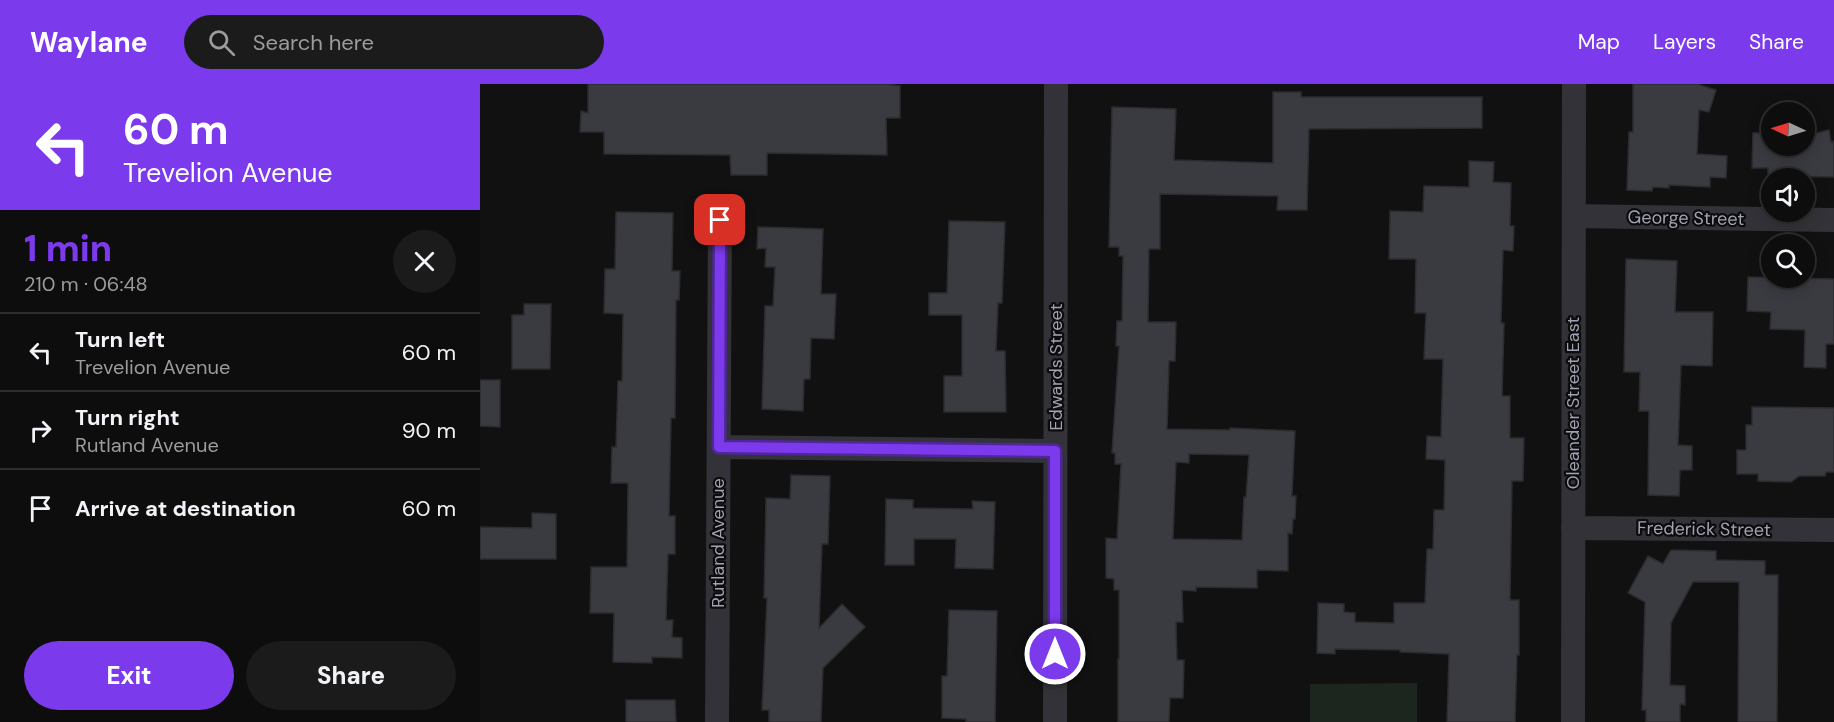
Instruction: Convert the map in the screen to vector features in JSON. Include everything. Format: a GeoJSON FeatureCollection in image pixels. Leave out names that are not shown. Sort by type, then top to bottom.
{"type":"FeatureCollection","features":[{"type":"Feature","properties":{"kind":"street","name":"Edwards Street"},"geometry":{"type":"LineString","coordinates":[[1055,722],[1056,84]]}},
{"type":"Feature","properties":{"kind":"street","name":"Oleander Street East"},"geometry":{"type":"LineString","coordinates":[[1573,722],[1574,84]]}},
{"type":"Feature","properties":{"kind":"street","name":"George Street"},"geometry":{"type":"LineString","coordinates":[[1574,216],[1834,220]]}},
{"type":"Feature","properties":{"kind":"street","name":"Rutland Avenue"},"geometry":{"type":"LineString","coordinates":[[717,722],[720,220]]}},
{"type":"Feature","properties":{"kind":"street"},"geometry":{"type":"LineString","coordinates":[[719,447],[1055,451]]}},
{"type":"Feature","properties":{"kind":"street","name":"Frederick Street"},"geometry":{"type":"LineString","coordinates":[[1573,528],[1834,530]]}},
{"type":"Feature","properties":{"kind":"shaded area"},"geometry":{"type":"Polygon","coordinates":[[[1417,683],[1417,722],[1310,722],[1310,684],[1417,683]]]}},
{"type":"Feature","properties":{"kind":"building"},"geometry":{"type":"Polygon","coordinates":[[[588,84],[887,84],[900,86],[900,118],[886,118],[887,155],[767,153],[767,175],[731,175],[730,155],[604,154],[604,132],[580,132],[581,111],[588,113],[588,84]]]}},
{"type":"Feature","properties":{"kind":"building"},"geometry":{"type":"Polygon","coordinates":[[[1633,84],[1697,84],[1716,90],[1709,112],[1699,110],[1697,154],[1727,156],[1726,178],[1710,177],[1710,187],[1669,185],[1669,188],[1653,187],[1652,191],[1627,190],[1629,132],[1633,132],[1633,84]]]}},
{"type":"Feature","properties":{"kind":"building"},"geometry":{"type":"Polygon","coordinates":[[[1273,92],[1301,92],[1301,97],[1482,97],[1482,128],[1309,129],[1307,210],[1277,210],[1278,196],[1160,194],[1160,249],[1149,249],[1148,322],[1176,322],[1175,361],[1169,361],[1167,429],[1230,430],[1230,428],[1295,431],[1292,496],[1296,496],[1295,519],[1293,519],[1292,534],[1288,533],[1288,571],[1257,570],[1257,588],[1196,587],[1196,591],[1182,590],[1183,622],[1176,622],[1177,660],[1184,660],[1183,698],[1170,698],[1169,722],[1118,722],[1119,590],[1114,590],[1114,579],[1106,578],[1106,538],[1117,539],[1121,464],[1115,464],[1115,453],[1112,453],[1119,346],[1116,346],[1117,321],[1122,321],[1123,256],[1119,256],[1119,247],[1109,247],[1112,107],[1176,109],[1174,160],[1273,163],[1273,92]],[[1189,454],[1189,463],[1176,462],[1173,539],[1242,540],[1249,455],[1189,454]]]}},
{"type":"Feature","properties":{"kind":"building"},"geometry":{"type":"Polygon","coordinates":[[[1829,130],[1831,142],[1834,141],[1834,177],[1815,177],[1815,168],[1752,168],[1753,133],[1761,133],[1761,156],[1815,156],[1815,133],[1829,130]]]}},
{"type":"Feature","properties":{"kind":"building"},"geometry":{"type":"Polygon","coordinates":[[[1469,161],[1494,162],[1493,182],[1511,183],[1510,226],[1514,226],[1513,251],[1503,250],[1502,396],[1510,396],[1510,438],[1524,438],[1523,481],[1512,481],[1510,600],[1519,600],[1519,655],[1517,655],[1515,722],[1447,722],[1449,654],[1400,652],[1400,650],[1335,649],[1335,654],[1317,653],[1318,603],[1344,604],[1344,612],[1355,613],[1355,622],[1394,623],[1394,603],[1425,603],[1427,549],[1433,549],[1434,510],[1444,510],[1445,460],[1426,459],[1427,436],[1441,437],[1443,359],[1424,359],[1426,313],[1415,313],[1416,259],[1389,259],[1390,211],[1423,212],[1424,186],[1469,187],[1469,161]]]}},
{"type":"Feature","properties":{"kind":"building"},"geometry":{"type":"Polygon","coordinates":[[[616,212],[673,213],[672,271],[680,271],[679,300],[676,300],[675,418],[671,418],[669,516],[675,516],[675,554],[668,554],[666,620],[673,620],[672,637],[682,638],[682,658],[652,657],[652,663],[613,662],[614,613],[590,613],[591,567],[627,567],[628,483],[611,483],[612,447],[616,447],[618,381],[622,381],[623,314],[604,313],[605,269],[615,269],[616,212]]]}},
{"type":"Feature","properties":{"kind":"building"},"geometry":{"type":"Polygon","coordinates":[[[949,221],[1005,222],[1002,303],[998,303],[996,351],[1005,351],[1006,412],[944,412],[944,376],[962,376],[962,315],[929,315],[929,293],[947,293],[949,221]]]}},
{"type":"Feature","properties":{"kind":"building"},"geometry":{"type":"Polygon","coordinates":[[[758,227],[823,229],[821,294],[836,294],[834,339],[811,338],[810,379],[804,379],[803,411],[762,409],[765,306],[773,306],[775,267],[765,267],[766,248],[757,249],[758,227]]]}},
{"type":"Feature","properties":{"kind":"building"},"geometry":{"type":"Polygon","coordinates":[[[1626,259],[1677,261],[1675,312],[1713,312],[1712,366],[1681,365],[1678,445],[1692,446],[1692,470],[1680,470],[1679,496],[1648,495],[1649,411],[1639,411],[1640,372],[1624,372],[1626,259]]]}},
{"type":"Feature","properties":{"kind":"building"},"geometry":{"type":"Polygon","coordinates":[[[1748,277],[1761,277],[1761,288],[1815,288],[1815,279],[1834,279],[1834,344],[1826,344],[1826,368],[1804,367],[1805,330],[1770,329],[1771,312],[1747,311],[1748,277]]]}},
{"type":"Feature","properties":{"kind":"building"},"geometry":{"type":"Polygon","coordinates":[[[524,304],[551,304],[550,369],[512,369],[512,315],[524,315],[524,304]]]}},
{"type":"Feature","properties":{"kind":"building"},"geometry":{"type":"Polygon","coordinates":[[[480,380],[500,380],[500,427],[480,426],[480,380]]]}},
{"type":"Feature","properties":{"kind":"building"},"geometry":{"type":"Polygon","coordinates":[[[1752,407],[1834,408],[1834,472],[1826,472],[1825,476],[1799,476],[1791,482],[1758,481],[1758,474],[1737,474],[1737,450],[1746,450],[1746,425],[1752,425],[1752,407]]]}},
{"type":"Feature","properties":{"kind":"building"},"geometry":{"type":"Polygon","coordinates":[[[791,475],[830,476],[828,544],[822,544],[819,628],[842,604],[865,627],[823,668],[821,722],[769,722],[769,710],[762,710],[767,598],[764,598],[766,498],[790,499],[791,475]]]}},
{"type":"Feature","properties":{"kind":"building"},"geometry":{"type":"Polygon","coordinates":[[[886,499],[913,500],[913,508],[973,509],[972,501],[995,502],[993,569],[955,568],[956,539],[914,539],[914,565],[885,565],[886,499]]]}},
{"type":"Feature","properties":{"kind":"building"},"geometry":{"type":"Polygon","coordinates":[[[532,513],[556,514],[556,559],[480,559],[480,527],[532,528],[532,513]]]}},
{"type":"Feature","properties":{"kind":"building"},"geometry":{"type":"Polygon","coordinates":[[[1671,550],[1716,551],[1716,560],[1765,561],[1765,575],[1778,575],[1777,722],[1738,722],[1739,582],[1693,582],[1671,623],[1670,685],[1685,686],[1685,705],[1680,704],[1680,722],[1646,722],[1646,710],[1642,710],[1645,602],[1628,593],[1648,556],[1663,564],[1671,550]]]}},
{"type":"Feature","properties":{"kind":"building"},"geometry":{"type":"Polygon","coordinates":[[[949,610],[997,611],[995,722],[966,722],[966,719],[942,718],[942,676],[947,676],[949,610]]]}},
{"type":"Feature","properties":{"kind":"building"},"geometry":{"type":"Polygon","coordinates":[[[626,700],[675,700],[676,722],[626,722],[626,700]]]}},
{"type":"Feature","properties":{"kind":"route"},"geometry":{"type":"LineString","coordinates":[[720,220],[719,447],[1055,451],[1055,654]]}}]}
